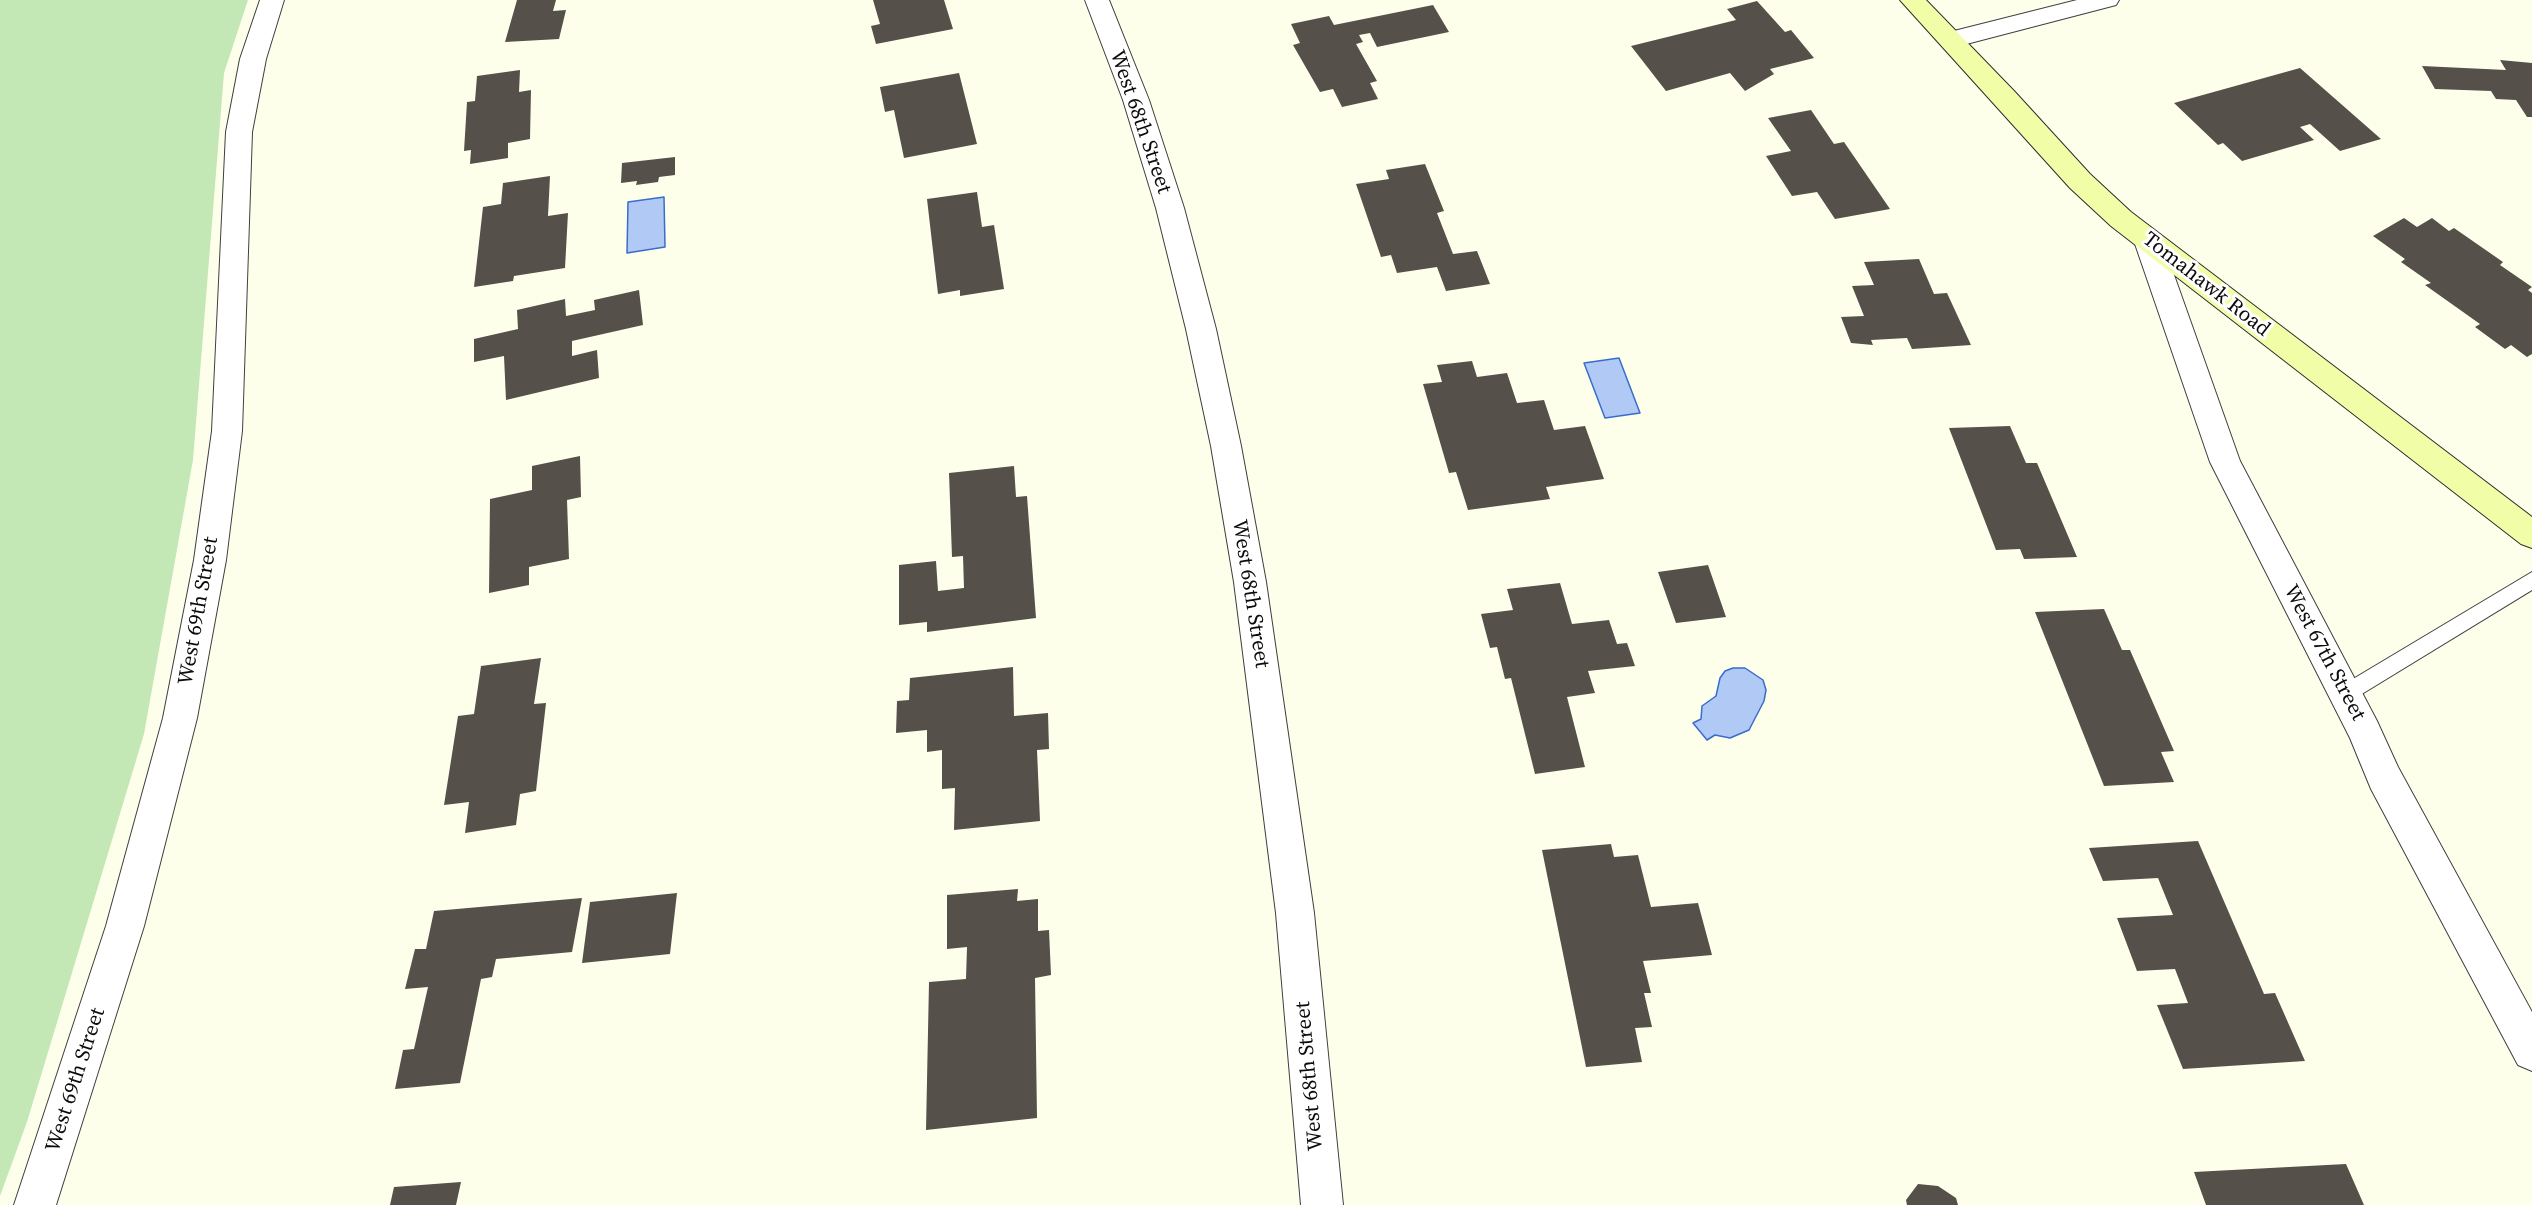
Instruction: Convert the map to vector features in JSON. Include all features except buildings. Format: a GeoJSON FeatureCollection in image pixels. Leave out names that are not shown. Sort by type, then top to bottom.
{"type":"FeatureCollection","features":[{"type":"Feature","properties":{"kind":"street","name":"West 69th Street"},"geometry":{"type":"LineString","coordinates":[[35,1205],[125,926],[180,718],[210,560],[227,431],[239,132],[253,59],[272,0]]}},
{"type":"Feature","properties":{"kind":"street","name":"West 68th Street"},"geometry":{"type":"LineString","coordinates":[[1096,0],[1136,100],[1170,208],[1201,329],[1226,446],[1250,582],[1295,913],[1322,1205]]}},
{"type":"Feature","properties":{"kind":"street","name":"Tomahawk Road"},"geometry":{"type":"LineString","coordinates":[[1912,0],[2080,181],[2148,241],[2532,535]]}},
{"type":"Feature","properties":{"kind":"street"},"geometry":{"type":"LineString","coordinates":[[1951,40],[2107,0]]}},
{"type":"Feature","properties":{"kind":"street","name":"West 67th Street"},"geometry":{"type":"LineString","coordinates":[[2148,241],[2225,462],[2345,694],[2384,777],[2532,1051]]}},
{"type":"Feature","properties":{"kind":"lane"},"geometry":{"type":"LineString","coordinates":[[2345,694],[2532,580]]}},
{"type":"Feature","properties":{"kind":"green space"},"geometry":{"type":"Polygon","coordinates":[[[0,0],[248,0],[224,73],[193,460],[144,734],[27,1122],[0,1196],[0,0]]]}},
{"type":"Feature","properties":{"kind":"water"},"geometry":{"type":"Polygon","coordinates":[[[664,197],[665,247],[627,253],[628,202],[664,197]]]}},
{"type":"Feature","properties":{"kind":"water"},"geometry":{"type":"Polygon","coordinates":[[[1619,358],[1640,413],[1605,418],[1584,363],[1619,358]]]}},
{"type":"Feature","properties":{"kind":"water"},"geometry":{"type":"Polygon","coordinates":[[[1745,668],[1763,680],[1766,690],[1764,701],[1749,730],[1730,738],[1715,735],[1707,740],[1693,723],[1701,719],[1702,706],[1716,696],[1720,678],[1725,671],[1745,668]]]}}]}
